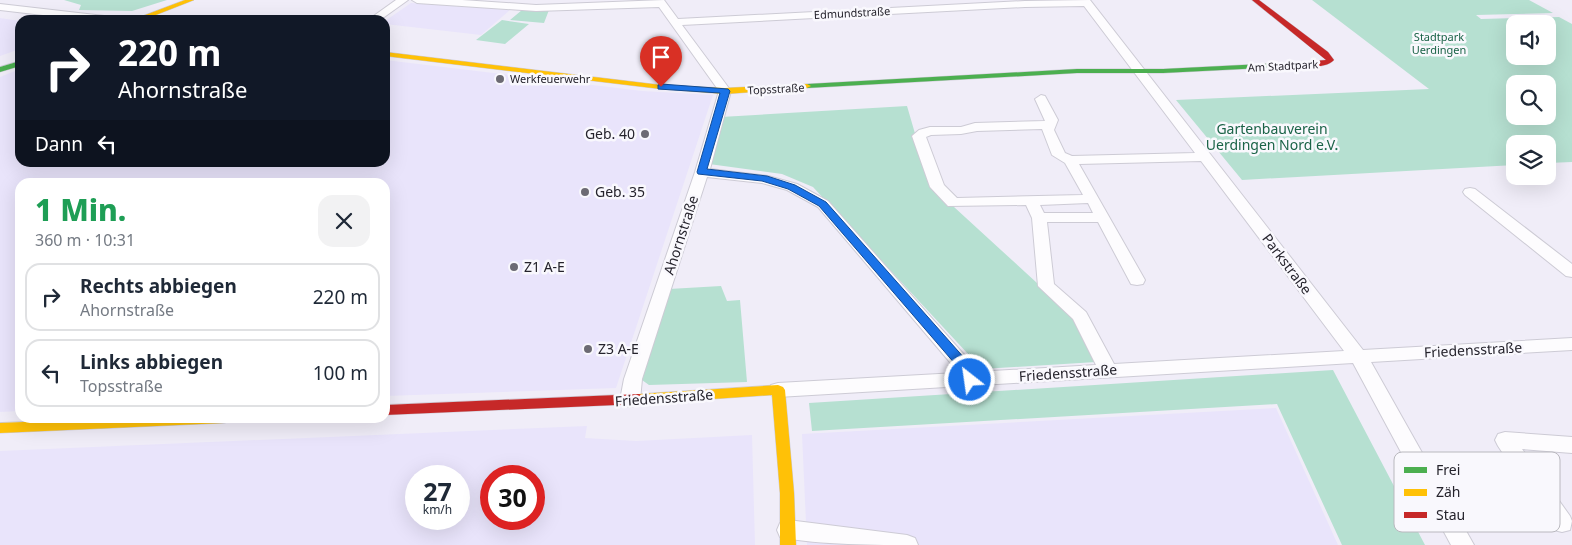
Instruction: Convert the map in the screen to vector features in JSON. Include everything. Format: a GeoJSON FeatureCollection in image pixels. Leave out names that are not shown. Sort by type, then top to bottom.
{"type":"FeatureCollection","features":[{"type":"Feature","properties":{"kind":"street"},"geometry":{"type":"LineString","coordinates":[[150,15],[191,0]]}},
{"type":"Feature","properties":{"kind":"street"},"geometry":{"type":"LineString","coordinates":[[380,15],[403,0]]}},
{"type":"Feature","properties":{"kind":"street"},"geometry":{"type":"LineString","coordinates":[[417,0],[543,8],[661,2],[725,91]]}},
{"type":"Feature","properties":{"kind":"street"},"geometry":{"type":"LineString","coordinates":[[846,0],[853,13]]}},
{"type":"Feature","properties":{"kind":"street","name":"Am Stadtpark"},"geometry":{"type":"LineString","coordinates":[[1139,71],[1327,63],[1330,60],[1325,54],[1255,0]]}},
{"type":"Feature","properties":{"kind":"street","name":"Edmundstraße"},"geometry":{"type":"LineString","coordinates":[[677,22],[1087,2]]}},
{"type":"Feature","properties":{"kind":"street","name":"Parkstraße"},"geometry":{"type":"LineString","coordinates":[[1087,2],[1358,356],[1411,452]]}},
{"type":"Feature","properties":{"kind":"street"},"geometry":{"type":"LineString","coordinates":[[0,7],[70,15]]}},
{"type":"Feature","properties":{"kind":"street","name":"Topsstraße"},"geometry":{"type":"LineString","coordinates":[[390,55],[661,87],[725,91],[1077,71],[1139,71]]}},
{"type":"Feature","properties":{"kind":"street"},"geometry":{"type":"LineString","coordinates":[[0,70],[15,65]]}},
{"type":"Feature","properties":{"kind":"street","name":"Ahornstraße"},"geometry":{"type":"LineString","coordinates":[[630,400],[633,379],[702,172],[725,91]]}},
{"type":"Feature","properties":{"kind":"street"},"geometry":{"type":"LineString","coordinates":[[1041,100],[1052,120],[1048,130],[1059,155],[1070,160],[1206,158]]}},
{"type":"Feature","properties":{"kind":"street"},"geometry":{"type":"LineString","coordinates":[[1050,125],[975,126],[968,131],[930,131],[922,132],[918,136],[937,187],[953,203],[1092,199]]}},
{"type":"Feature","properties":{"kind":"street"},"geometry":{"type":"LineString","coordinates":[[1070,160],[1137,280]]}},
{"type":"Feature","properties":{"kind":"street"},"geometry":{"type":"LineString","coordinates":[[702,172],[763,178],[792,187],[823,204],[961,363],[970,380]]}},
{"type":"Feature","properties":{"kind":"street"},"geometry":{"type":"LineString","coordinates":[[1470,192],[1572,272]]}},
{"type":"Feature","properties":{"kind":"street"},"geometry":{"type":"LineString","coordinates":[[1031,201],[1039,218],[1046,286],[1080,316],[1108,370]]}},
{"type":"Feature","properties":{"kind":"street"},"geometry":{"type":"LineString","coordinates":[[1039,218],[1103,217]]}},
{"type":"Feature","properties":{"kind":"street","name":"Friedensstraße"},"geometry":{"type":"LineString","coordinates":[[390,410],[630,400],[1108,370],[1572,344]]}},
{"type":"Feature","properties":{"kind":"street"},"geometry":{"type":"LineString","coordinates":[[778,390],[788,538],[907,545]]}},
{"type":"Feature","properties":{"kind":"street"},"geometry":{"type":"LineString","coordinates":[[0,428],[112,423]]}},
{"type":"Feature","properties":{"kind":"street"},"geometry":{"type":"LineString","coordinates":[[1513,452],[1505,440],[1572,445]]}},
{"type":"Feature","properties":{"kind":"street","name":"Parkstraße"},"geometry":{"type":"LineString","coordinates":[[1456,532],[1463,545]]}},
{"type":"Feature","properties":{"kind":"shaded area"},"geometry":{"type":"Polygon","coordinates":[[[411,3],[510,10],[481,35],[390,25],[390,18],[411,3]]]}},
{"type":"Feature","properties":{"kind":"shaded area"},"geometry":{"type":"Polygon","coordinates":[[[0,18],[15,20],[15,51],[0,56],[0,18]]]}},
{"type":"Feature","properties":{"kind":"shaded area"},"geometry":{"type":"Polygon","coordinates":[[[390,61],[642,91],[713,95],[616,388],[390,396],[390,178],[15,178],[15,411],[0,412],[0,77],[15,71],[15,167],[390,167],[390,61]]]}},
{"type":"Feature","properties":{"kind":"shaded area"},"geometry":{"type":"Polygon","coordinates":[[[1276,408],[1338,545],[807,545],[802,434],[1276,408]]]}},
{"type":"Feature","properties":{"kind":"shaded area"},"geometry":{"type":"Polygon","coordinates":[[[587,426],[585,438],[636,441],[752,435],[755,545],[0,545],[0,451],[587,426]]]}},
{"type":"Feature","properties":{"kind":"green space"},"geometry":{"type":"Polygon","coordinates":[[[64,0],[167,0],[132,11],[79,10],[81,5],[64,0]]]}},
{"type":"Feature","properties":{"kind":"green space"},"geometry":{"type":"Polygon","coordinates":[[[1312,0],[1529,0],[1553,13],[1476,15],[1481,19],[1506,18],[1506,65],[1556,65],[1556,17],[1572,24],[1572,162],[1556,163],[1556,135],[1506,135],[1506,165],[1242,180],[1176,100],[1429,89],[1312,0]]]}},
{"type":"Feature","properties":{"kind":"green space"},"geometry":{"type":"Polygon","coordinates":[[[522,10],[549,10],[544,23],[510,20],[522,10]]]}},
{"type":"Feature","properties":{"kind":"green space"},"geometry":{"type":"Polygon","coordinates":[[[502,20],[529,24],[505,44],[476,40],[502,20]]]}},
{"type":"Feature","properties":{"kind":"green space"},"geometry":{"type":"Polygon","coordinates":[[[907,106],[930,185],[1073,316],[1096,362],[982,369],[813,187],[782,174],[709,164],[721,117],[907,106]]]}},
{"type":"Feature","properties":{"kind":"green space"},"geometry":{"type":"Polygon","coordinates":[[[721,286],[727,301],[740,300],[747,382],[649,385],[642,380],[669,289],[721,286]]]}},
{"type":"Feature","properties":{"kind":"green space"},"geometry":{"type":"Polygon","coordinates":[[[1333,370],[1394,486],[1394,532],[1418,532],[1425,545],[1342,545],[1277,404],[812,431],[809,403],[1333,370]]]}},
{"type":"Feature","properties":{"kind":"traffic: fast"},"geometry":{"type":"LineString","coordinates":[[807,86],[1077,71],[1163,71],[1301,64]]}},
{"type":"Feature","properties":{"kind":"traffic: fast"},"geometry":{"type":"LineString","coordinates":[[0,70],[15,65]]}},
{"type":"Feature","properties":{"kind":"traffic: slow"},"geometry":{"type":"LineString","coordinates":[[150,15],[191,0]]}},
{"type":"Feature","properties":{"kind":"traffic: slow"},"geometry":{"type":"LineString","coordinates":[[390,55],[661,87],[725,91],[807,86]]}},
{"type":"Feature","properties":{"kind":"traffic: slow"},"geometry":{"type":"LineString","coordinates":[[639,399],[778,390],[787,493],[788,545]]}},
{"type":"Feature","properties":{"kind":"traffic: slow"},"geometry":{"type":"LineString","coordinates":[[0,428],[112,423]]}},
{"type":"Feature","properties":{"kind":"traffic: jam"},"geometry":{"type":"LineString","coordinates":[[1255,0],[1325,54],[1330,60],[1327,63],[1301,64]]}},
{"type":"Feature","properties":{"kind":"traffic: jam"},"geometry":{"type":"LineString","coordinates":[[390,410],[639,399]]}},
{"type":"Feature","properties":{"kind":"place","name":"Werkfeuerwehr"},"geometry":{"type":"Point","coordinates":[500,79]}},
{"type":"Feature","properties":{"kind":"place","name":"Geb. 40"},"geometry":{"type":"Point","coordinates":[645,134]}},
{"type":"Feature","properties":{"kind":"place","name":"Geb. 35"},"geometry":{"type":"Point","coordinates":[585,192]}},
{"type":"Feature","properties":{"kind":"place","name":"Z1 A-E"},"geometry":{"type":"Point","coordinates":[514,267]}},
{"type":"Feature","properties":{"kind":"place","name":"Z3 A-E"},"geometry":{"type":"Point","coordinates":[588,349]}},
{"type":"Feature","properties":{"kind":"route"},"geometry":{"type":"LineString","coordinates":[[661,87],[725,91],[702,172],[763,178],[792,187],[823,204],[961,363],[970,380]]}},
{"type":"Feature","properties":{"kind":"park label","name":"Stadtpark Uerdingen"},"geometry":{"type":"Point","coordinates":[1439,43]}},
{"type":"Feature","properties":{"kind":"park label","name":"Gartenbauverein Uerdingen Nord e.V."},"geometry":{"type":"Point","coordinates":[1272,138]}}]}
